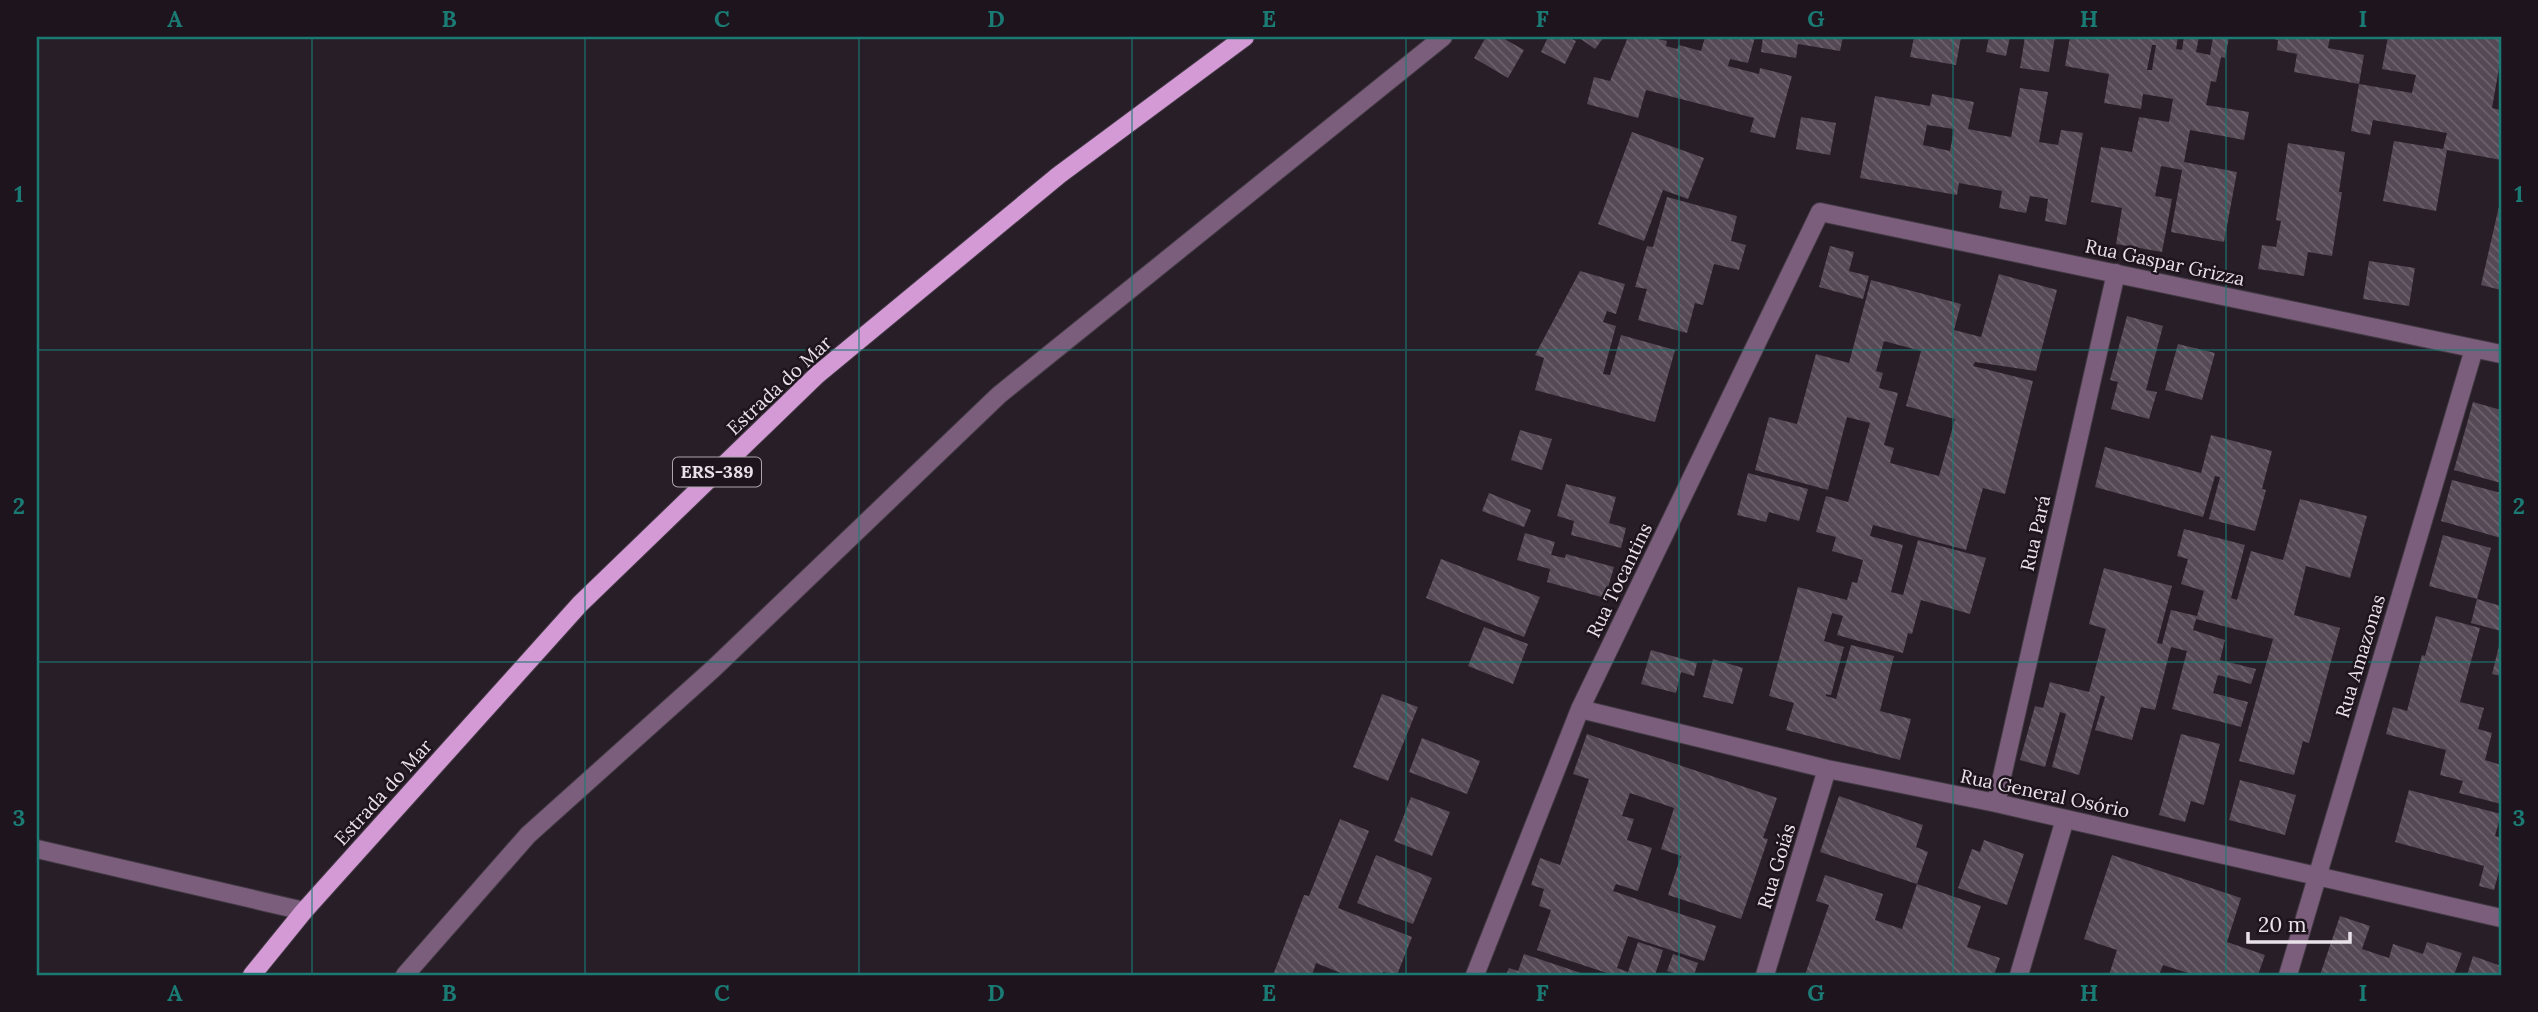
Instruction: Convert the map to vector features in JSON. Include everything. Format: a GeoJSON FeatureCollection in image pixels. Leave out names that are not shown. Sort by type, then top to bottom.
{"type":"FeatureCollection","features":[{"type":"Feature","properties":{"kind":"main road","name":"Estrada do Mar"},"geometry":{"type":"LineString","coordinates":[[252,975],[304,911],[580,604],[817,375],[1059,175],[1245,37]]}},
{"type":"Feature","properties":{"kind":"street"},"geometry":{"type":"LineString","coordinates":[[405,975],[528,835],[713,669],[999,395],[1443,37]]}},
{"type":"Feature","properties":{"kind":"street","name":"Rua Gaspar Grizza"},"geometry":{"type":"LineString","coordinates":[[1820,212],[2501,354]]}},
{"type":"Feature","properties":{"kind":"street","name":"Rua Tocantins"},"geometry":{"type":"LineString","coordinates":[[1475,975],[1580,709],[1820,212]]}},
{"type":"Feature","properties":{"kind":"street","name":"Rua Pará"},"geometry":{"type":"LineString","coordinates":[[1996,803],[2116,273]]}},
{"type":"Feature","properties":{"kind":"street","name":"Rua Amazonas"},"geometry":{"type":"LineString","coordinates":[[2288,975],[2474,349]]}},
{"type":"Feature","properties":{"kind":"street","name":"Rua General Osório"},"geometry":{"type":"LineString","coordinates":[[1580,709],[1827,769],[1996,803],[2501,918]]}},
{"type":"Feature","properties":{"kind":"street","name":"Rua Goiás"},"geometry":{"type":"LineString","coordinates":[[1765,975],[1827,769]]}},
{"type":"Feature","properties":{"kind":"street"},"geometry":{"type":"LineString","coordinates":[[2019,975],[2065,819]]}},
{"type":"Feature","properties":{"kind":"street"},"geometry":{"type":"LineString","coordinates":[[37,849],[304,911]]}},
{"type":"Feature","properties":{"kind":"building"},"geometry":{"type":"Polygon","coordinates":[[[1486,37],[1501,37],[1524,50],[1508,78],[1474,58],[1486,37]]]}},
{"type":"Feature","properties":{"kind":"building"},"geometry":{"type":"Polygon","coordinates":[[[1548,37],[1567,37],[1576,41],[1565,64],[1541,52],[1548,37]]]}},
{"type":"Feature","properties":{"kind":"building"},"geometry":{"type":"Polygon","coordinates":[[[1578,37],[1604,37],[1595,49],[1578,37]]]}},
{"type":"Feature","properties":{"kind":"building"},"geometry":{"type":"Polygon","coordinates":[[[1628,37],[1649,37],[1667,41],[1666,46],[1677,49],[1679,45],[1701,51],[1705,37],[1755,37],[1748,63],[1730,59],[1728,66],[1759,74],[1760,68],[1792,76],[1775,138],[1750,132],[1754,118],[1646,90],[1638,118],[1587,104],[1594,77],[1610,81],[1628,37]]]}},
{"type":"Feature","properties":{"kind":"building"},"geometry":{"type":"Polygon","coordinates":[[[1763,37],[1843,37],[1840,51],[1798,44],[1796,58],[1761,52],[1763,37]]]}},
{"type":"Feature","properties":{"kind":"building"},"geometry":{"type":"Polygon","coordinates":[[[1914,37],[1961,37],[1956,65],[1910,57],[1914,37]]]}},
{"type":"Feature","properties":{"kind":"building"},"geometry":{"type":"Polygon","coordinates":[[[1989,37],[2010,37],[2006,56],[1986,52],[1989,37]]]}},
{"type":"Feature","properties":{"kind":"building"},"geometry":{"type":"Polygon","coordinates":[[[2025,37],[2055,37],[2049,72],[2020,68],[2025,37]]]}},
{"type":"Feature","properties":{"kind":"building"},"geometry":{"type":"Polygon","coordinates":[[[2070,37],[2178,37],[2176,49],[2182,50],[2184,37],[2199,37],[2196,52],[2210,55],[2213,37],[2229,37],[2225,58],[2221,57],[2216,82],[2211,81],[2206,105],[2249,112],[2244,140],[2190,130],[2184,162],[2237,172],[2224,242],[2171,232],[2182,170],[2161,166],[2155,196],[2172,199],[2162,252],[2116,244],[2122,208],[2091,202],[2101,147],[2132,152],[2139,117],[2169,122],[2173,99],[2143,94],[2141,109],[2104,103],[2109,74],[2065,66],[2070,37]],[[2152,45],[2147,70],[2152,70],[2156,45],[2152,45]]]}},
{"type":"Feature","properties":{"kind":"building"},"geometry":{"type":"Polygon","coordinates":[[[2267,37],[2330,37],[2328,48],[2364,55],[2359,84],[2294,72],[2297,54],[2277,50],[2278,40],[2267,37]]]}},
{"type":"Feature","properties":{"kind":"building"},"geometry":{"type":"Polygon","coordinates":[[[2388,37],[2501,37],[2501,57],[2492,108],[2501,110],[2501,160],[2447,150],[2436,211],[2383,201],[2394,141],[2443,149],[2447,133],[2373,120],[2370,135],[2351,131],[2359,84],[2412,93],[2416,75],[2382,69],[2388,37]]]}},
{"type":"Feature","properties":{"kind":"building"},"geometry":{"type":"Polygon","coordinates":[[[2020,88],[2048,92],[2039,142],[2058,145],[2061,130],[2083,133],[2066,225],[2045,221],[2048,199],[2030,196],[2026,213],[1999,208],[2002,191],[1959,183],[1957,195],[1860,178],[1875,96],[1930,106],[1932,94],[1974,102],[1968,129],[2011,137],[2020,88]],[[1927,125],[1923,145],[1950,151],[1954,129],[1927,125]]]}},
{"type":"Feature","properties":{"kind":"building"},"geometry":{"type":"Polygon","coordinates":[[[1801,117],[1836,123],[1830,155],[1796,149],[1801,117]]]}},
{"type":"Feature","properties":{"kind":"building"},"geometry":{"type":"Polygon","coordinates":[[[1632,132],[1704,158],[1688,199],[1663,190],[1644,241],[1598,224],[1632,132]]]}},
{"type":"Feature","properties":{"kind":"building"},"geometry":{"type":"Polygon","coordinates":[[[2288,143],[2345,152],[2332,256],[2308,252],[2304,276],[2258,269],[2262,245],[2276,247],[2281,221],[2276,220],[2288,143]]]}},
{"type":"Feature","properties":{"kind":"building"},"geometry":{"type":"Polygon","coordinates":[[[1667,197],[1737,216],[1731,241],[1746,245],[1739,270],[1714,264],[1703,305],[1695,303],[1687,333],[1638,320],[1647,289],[1635,287],[1647,246],[1653,247],[1667,197]]]}},
{"type":"Feature","properties":{"kind":"building"},"geometry":{"type":"Polygon","coordinates":[[[2501,202],[2501,290],[2481,285],[2501,202]]]}},
{"type":"Feature","properties":{"kind":"building"},"geometry":{"type":"Polygon","coordinates":[[[1830,246],[1854,252],[1849,271],[1869,276],[1863,299],[1819,287],[1830,246]]]}},
{"type":"Feature","properties":{"kind":"building"},"geometry":{"type":"Polygon","coordinates":[[[2369,261],[2415,268],[2409,306],[2363,299],[2369,261]]]}},
{"type":"Feature","properties":{"kind":"building"},"geometry":{"type":"Polygon","coordinates":[[[1580,271],[1625,284],[1616,314],[1607,311],[1603,322],[1616,326],[1603,374],[1610,375],[1621,335],[1675,350],[1655,422],[1535,390],[1544,358],[1535,355],[1580,271]]]}},
{"type":"Feature","properties":{"kind":"building"},"geometry":{"type":"Polygon","coordinates":[[[1999,274],[2057,290],[2036,371],[1975,362],[1973,366],[2033,381],[2005,494],[1983,488],[1966,550],[1873,525],[1870,536],[1903,545],[1891,592],[1903,595],[1918,540],[1986,558],[1970,614],[1921,600],[1912,634],[1908,633],[1903,653],[1837,635],[1843,616],[1832,613],[1824,641],[1844,647],[1831,695],[1826,694],[1836,699],[1851,645],[1894,656],[1880,711],[1911,719],[1900,760],[1786,730],[1794,703],[1769,696],[1798,587],[1847,600],[1852,582],[1857,583],[1863,560],[1832,551],[1836,537],[1816,532],[1826,496],[1848,502],[1870,423],[1847,417],[1828,490],[1755,470],[1769,417],[1797,424],[1816,354],[1849,363],[1871,280],[1961,304],[1954,330],[1981,337],[1999,274]],[[1884,341],[1876,371],[1883,373],[1879,388],[1898,393],[1884,445],[1894,448],[1890,463],[1939,476],[1955,419],[1906,406],[1921,351],[1884,341]]]}},
{"type":"Feature","properties":{"kind":"building"},"geometry":{"type":"Polygon","coordinates":[[[2127,316],[2163,326],[2146,390],[2157,392],[2149,419],[2111,409],[2118,382],[2110,380],[2127,316]]]}},
{"type":"Feature","properties":{"kind":"building"},"geometry":{"type":"Polygon","coordinates":[[[2178,344],[2215,353],[2202,400],[2165,390],[2178,344]]]}},
{"type":"Feature","properties":{"kind":"building"},"geometry":{"type":"Polygon","coordinates":[[[2473,402],[2501,410],[2501,483],[2454,470],[2473,402]]]}},
{"type":"Feature","properties":{"kind":"building"},"geometry":{"type":"Polygon","coordinates":[[[1520,430],[1552,439],[1542,470],[1511,460],[1520,430]]]}},
{"type":"Feature","properties":{"kind":"building"},"geometry":{"type":"Polygon","coordinates":[[[2211,435],[2272,451],[2262,489],[2266,490],[2255,531],[2209,519],[2220,477],[2215,476],[2203,517],[2095,487],[2105,447],[2201,473],[2211,435]]]}},
{"type":"Feature","properties":{"kind":"building"},"geometry":{"type":"Polygon","coordinates":[[[1748,473],[1808,489],[1799,521],[1769,512],[1766,522],[1737,515],[1748,473]]]}},
{"type":"Feature","properties":{"kind":"building"},"geometry":{"type":"Polygon","coordinates":[[[2452,480],[2501,493],[2501,538],[2441,521],[2452,480]]]}},
{"type":"Feature","properties":{"kind":"building"},"geometry":{"type":"Polygon","coordinates":[[[1566,484],[1616,497],[1609,523],[1626,528],[1621,548],[1571,535],[1574,521],[1557,516],[1566,484]]]}},
{"type":"Feature","properties":{"kind":"building"},"geometry":{"type":"Polygon","coordinates":[[[1489,493],[1531,510],[1524,527],[1482,511],[1489,493]]]}},
{"type":"Feature","properties":{"kind":"building"},"geometry":{"type":"Polygon","coordinates":[[[2300,499],[2367,516],[2350,578],[2306,566],[2294,615],[2340,628],[2309,743],[2303,741],[2294,775],[2239,761],[2273,639],[2196,619],[2193,630],[2225,640],[2220,660],[2256,669],[2251,684],[2218,675],[2213,693],[2248,702],[2241,727],[2172,709],[2187,651],[2171,647],[2155,710],[2141,707],[2132,740],[2095,730],[2105,697],[2101,695],[2079,775],[2052,767],[2066,714],[2060,712],[2045,767],[2020,760],[2035,706],[2043,708],[2050,682],[2089,692],[2106,629],[2089,624],[2104,568],[2172,586],[2157,643],[2162,644],[2171,610],[2197,616],[2204,591],[2181,584],[2188,559],[2177,556],[2184,529],[2245,545],[2231,598],[2237,600],[2251,551],[2283,560],[2300,499]]]}},
{"type":"Feature","properties":{"kind":"building"},"geometry":{"type":"Polygon","coordinates":[[[1525,533],[1555,542],[1551,555],[1565,558],[1566,554],[1614,567],[1605,598],[1547,582],[1550,569],[1517,560],[1525,533]]]}},
{"type":"Feature","properties":{"kind":"building"},"geometry":{"type":"Polygon","coordinates":[[[2443,535],[2491,548],[2477,599],[2429,586],[2443,535]]]}},
{"type":"Feature","properties":{"kind":"building"},"geometry":{"type":"Polygon","coordinates":[[[1441,559],[1540,597],[1524,637],[1426,598],[1441,559]]]}},
{"type":"Feature","properties":{"kind":"building"},"geometry":{"type":"Polygon","coordinates":[[[2477,599],[2501,606],[2501,631],[2471,623],[2477,599]]]}},
{"type":"Feature","properties":{"kind":"building"},"geometry":{"type":"Polygon","coordinates":[[[2436,616],[2480,628],[2460,702],[2484,708],[2478,729],[2492,733],[2485,760],[2501,765],[2501,804],[2459,793],[2463,781],[2440,775],[2446,750],[2386,734],[2393,707],[2407,711],[2436,616]]]}},
{"type":"Feature","properties":{"kind":"building"},"geometry":{"type":"Polygon","coordinates":[[[1484,627],[1528,644],[1513,684],[1468,666],[1484,627]]]}},
{"type":"Feature","properties":{"kind":"building"},"geometry":{"type":"Polygon","coordinates":[[[2501,646],[2501,676],[2492,674],[2501,646]]]}},
{"type":"Feature","properties":{"kind":"building"},"geometry":{"type":"Polygon","coordinates":[[[1651,650],[1697,663],[1694,676],[1681,672],[1676,693],[1641,684],[1651,650]]]}},
{"type":"Feature","properties":{"kind":"building"},"geometry":{"type":"Polygon","coordinates":[[[1713,659],[1743,668],[1733,704],[1703,697],[1713,659]]]}},
{"type":"Feature","properties":{"kind":"building"},"geometry":{"type":"Polygon","coordinates":[[[1382,694],[1418,707],[1388,781],[1353,767],[1382,694]]]}},
{"type":"Feature","properties":{"kind":"building"},"geometry":{"type":"Polygon","coordinates":[[[1587,734],[1777,798],[1763,838],[1768,839],[1741,919],[1668,895],[1681,856],[1661,849],[1674,808],[1630,793],[1622,816],[1634,819],[1627,840],[1652,848],[1638,891],[1616,884],[1613,891],[1716,926],[1704,961],[1628,936],[1617,968],[1628,972],[1638,942],[1663,950],[1655,975],[1613,975],[1537,950],[1551,910],[1539,906],[1544,889],[1531,885],[1540,858],[1560,865],[1589,779],[1573,774],[1587,734]]]}},
{"type":"Feature","properties":{"kind":"building"},"geometry":{"type":"Polygon","coordinates":[[[2181,734],[2220,744],[2204,805],[2191,801],[2185,822],[2159,815],[2181,734]]]}},
{"type":"Feature","properties":{"kind":"building"},"geometry":{"type":"Polygon","coordinates":[[[1422,738],[1480,761],[1467,794],[1409,772],[1422,738]]]}},
{"type":"Feature","properties":{"kind":"building"},"geometry":{"type":"Polygon","coordinates":[[[2240,780],[2296,795],[2285,835],[2229,820],[2240,780]]]}},
{"type":"Feature","properties":{"kind":"building"},"geometry":{"type":"Polygon","coordinates":[[[2409,790],[2501,814],[2495,836],[2501,838],[2501,864],[2494,890],[2479,886],[2484,866],[2395,842],[2409,790]]]}},
{"type":"Feature","properties":{"kind":"building"},"geometry":{"type":"Polygon","coordinates":[[[1839,796],[1923,825],[1916,847],[1928,852],[1917,884],[1820,852],[1839,796]]]}},
{"type":"Feature","properties":{"kind":"building"},"geometry":{"type":"Polygon","coordinates":[[[1411,797],[1450,812],[1432,856],[1394,841],[1411,797]]]}},
{"type":"Feature","properties":{"kind":"building"},"geometry":{"type":"Polygon","coordinates":[[[1340,819],[1369,831],[1338,908],[1412,937],[1397,975],[1383,972],[1382,975],[1346,975],[1316,963],[1312,975],[1273,975],[1304,895],[1309,896],[1340,819]]]}},
{"type":"Feature","properties":{"kind":"building"},"geometry":{"type":"Polygon","coordinates":[[[1984,840],[2024,854],[2007,905],[1958,888],[1972,849],[1980,852],[1984,840]]]}},
{"type":"Feature","properties":{"kind":"building"},"geometry":{"type":"Polygon","coordinates":[[[1376,855],[1432,878],[1413,924],[1357,903],[1376,855]]]}},
{"type":"Feature","properties":{"kind":"building"},"geometry":{"type":"Polygon","coordinates":[[[2112,855],[2241,898],[2227,942],[2265,955],[2258,975],[2194,975],[2163,965],[2159,975],[2109,975],[2117,950],[2084,939],[2112,855]]]}},
{"type":"Feature","properties":{"kind":"building"},"geometry":{"type":"Polygon","coordinates":[[[1825,875],[1883,894],[1875,920],[1902,929],[1917,884],[1981,906],[1967,947],[2000,958],[1994,975],[1805,975],[1829,905],[1816,901],[1825,875]]]}},
{"type":"Feature","properties":{"kind":"building"},"geometry":{"type":"Polygon","coordinates":[[[2340,916],[2370,926],[2362,949],[2389,958],[2393,944],[2423,954],[2427,942],[2462,953],[2454,975],[2320,975],[2340,916]]]}},
{"type":"Feature","properties":{"kind":"building"},"geometry":{"type":"Polygon","coordinates":[[[1524,954],[1581,973],[1506,975],[1509,968],[1518,971],[1524,954]]]}},
{"type":"Feature","properties":{"kind":"building"},"geometry":{"type":"Polygon","coordinates":[[[1673,954],[1698,963],[1694,975],[1667,971],[1673,954]]]}},
{"type":"Feature","properties":{"kind":"building"},"geometry":{"type":"Polygon","coordinates":[[[2473,956],[2501,966],[2501,975],[2467,975],[2473,956]]]}}]}
